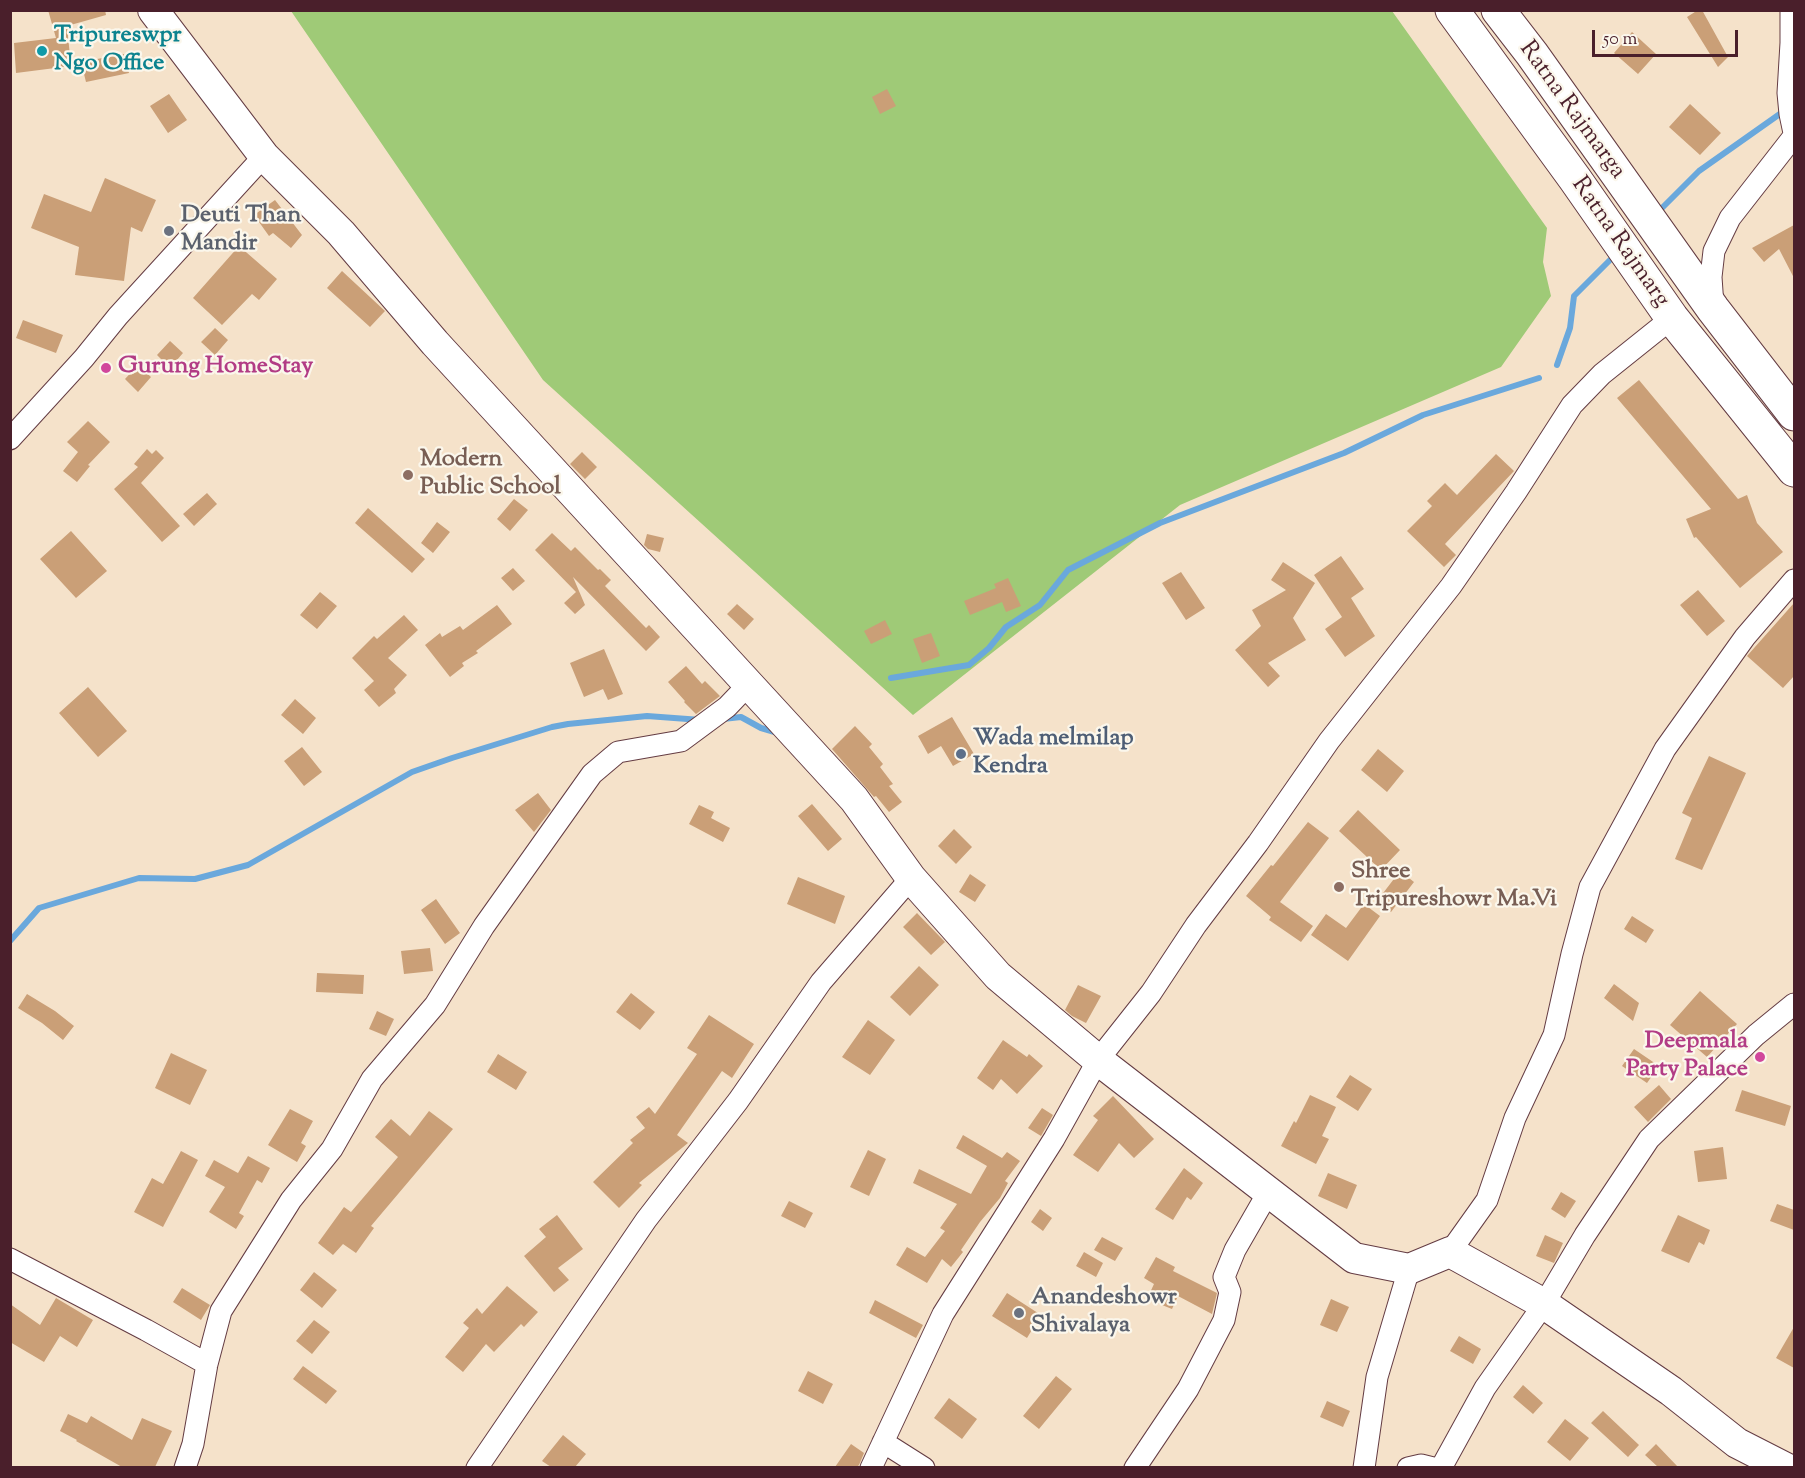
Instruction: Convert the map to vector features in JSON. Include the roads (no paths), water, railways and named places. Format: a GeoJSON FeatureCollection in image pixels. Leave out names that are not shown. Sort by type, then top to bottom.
{"type":"FeatureCollection","features":[{"type":"Feature","properties":{"kind":"main road"},"geometry":{"type":"LineString","coordinates":[[153,10],[264,156],[341,233],[443,352],[854,799],[911,878],[998,976],[1098,1060],[1354,1258],[1409,1269],[1450,1252],[1544,1304],[1671,1391],[1737,1443],[1786,1467]]}},
{"type":"Feature","properties":{"kind":"main road","name":"Ratna Rajmarg"},"geometry":{"type":"LineString","coordinates":[[1452,10],[1668,313],[1794,470]]}},
{"type":"Feature","properties":{"kind":"main road","name":"Ratna Rajmarga"},"geometry":{"type":"LineString","coordinates":[[1498,10],[1532,54],[1643,212]]}},
{"type":"Feature","properties":{"kind":"main road","name":"Ratna Rajmarg"},"geometry":{"type":"LineString","coordinates":[[1643,212],[1713,309],[1794,414]]}},
{"type":"Feature","properties":{"kind":"street"},"geometry":{"type":"LineString","coordinates":[[1713,309],[1711,278],[1714,251],[1730,218],[1792,119],[1791,10]]}},
{"type":"Feature","properties":{"kind":"street"},"geometry":{"type":"LineString","coordinates":[[10,439],[264,156]]}},
{"type":"Feature","properties":{"kind":"street"},"geometry":{"type":"LineString","coordinates":[[871,1467],[943,1314],[1054,1139],[1098,1060],[1151,993],[1196,925],[1258,843],[1329,741],[1451,586],[1572,405],[1668,313]]}},
{"type":"Feature","properties":{"kind":"street"},"geometry":{"type":"LineString","coordinates":[[1450,1252],[1487,1200],[1515,1118],[1554,1035],[1590,887],[1665,749],[1745,637],[1794,580]]}},
{"type":"Feature","properties":{"kind":"street"},"geometry":{"type":"LineString","coordinates":[[185,1467],[193,1444],[207,1364],[221,1311],[291,1200],[332,1149],[372,1079],[435,1005],[484,926],[592,774],[618,752],[681,741],[727,707],[759,694]]}},
{"type":"Feature","properties":{"kind":"street"},"geometry":{"type":"LineString","coordinates":[[477,1467],[646,1220],[738,1101],[821,982],[911,878]]}},
{"type":"Feature","properties":{"kind":"street"},"geometry":{"type":"LineString","coordinates":[[1441,1467],[1485,1388],[1544,1304],[1585,1235],[1649,1138],[1756,1035],[1794,1004]]}},
{"type":"Feature","properties":{"kind":"street"},"geometry":{"type":"LineString","coordinates":[[1135,1467],[1188,1389],[1224,1320],[1230,1292],[1224,1277],[1235,1250],[1269,1191]]}},
{"type":"Feature","properties":{"kind":"street"},"geometry":{"type":"LineString","coordinates":[[10,1259],[207,1364]]}},
{"type":"Feature","properties":{"kind":"street"},"geometry":{"type":"LineString","coordinates":[[1364,1467],[1377,1377],[1409,1269]]}},
{"type":"Feature","properties":{"kind":"street"},"geometry":{"type":"LineString","coordinates":[[883,1442],[924,1467]]}},
{"type":"Feature","properties":{"kind":"street"},"geometry":{"type":"LineString","coordinates":[[1408,1467],[1421,1465],[1433,1467]]}},
{"type":"Feature","properties":{"kind":"waterway"},"geometry":{"type":"LineString","coordinates":[[1657,213],[1699,171],[1784,111]]}},
{"type":"Feature","properties":{"kind":"waterway"},"geometry":{"type":"LineString","coordinates":[[1557,365],[1570,328],[1574,296],[1616,254]]}},
{"type":"Feature","properties":{"kind":"waterway"},"geometry":{"type":"LineString","coordinates":[[891,678],[969,665],[989,648],[1006,627],[1040,605],[1068,570],[1160,523],[1344,453],[1423,415],[1539,378]]}},
{"type":"Feature","properties":{"kind":"waterway"},"geometry":{"type":"LineString","coordinates":[[10,941],[39,908],[139,878],[195,879],[248,865],[412,772],[452,758],[568,724],[647,716],[701,720]]}},
{"type":"Feature","properties":{"kind":"waterway"},"geometry":{"type":"LineString","coordinates":[[723,719],[741,717],[761,728],[778,733]]}},
{"type":"Feature","properties":{"kind":"place","name":"Tripureswpr Ngo Office"},"geometry":{"type":"Point","coordinates":[42,51]}},
{"type":"Feature","properties":{"kind":"place","name":"Deuti Than Mandir"},"geometry":{"type":"Point","coordinates":[169,231]}},
{"type":"Feature","properties":{"kind":"place","name":"Gurung HomeStay"},"geometry":{"type":"Point","coordinates":[106,368]}},
{"type":"Feature","properties":{"kind":"place","name":"Modern Public School"},"geometry":{"type":"Point","coordinates":[408,475]}},
{"type":"Feature","properties":{"kind":"place","name":"Wada melmilap Kendra"},"geometry":{"type":"Point","coordinates":[961,754]}},
{"type":"Feature","properties":{"kind":"place","name":"Shree Tripureshowr Ma.Vi"},"geometry":{"type":"Point","coordinates":[1339,887]}},
{"type":"Feature","properties":{"kind":"place","name":"Deepmala Party Palace"},"geometry":{"type":"Point","coordinates":[1760,1057]}},
{"type":"Feature","properties":{"kind":"place","name":"Anandeshowr Shivalaya"},"geometry":{"type":"Point","coordinates":[1019,1313]}}]}
